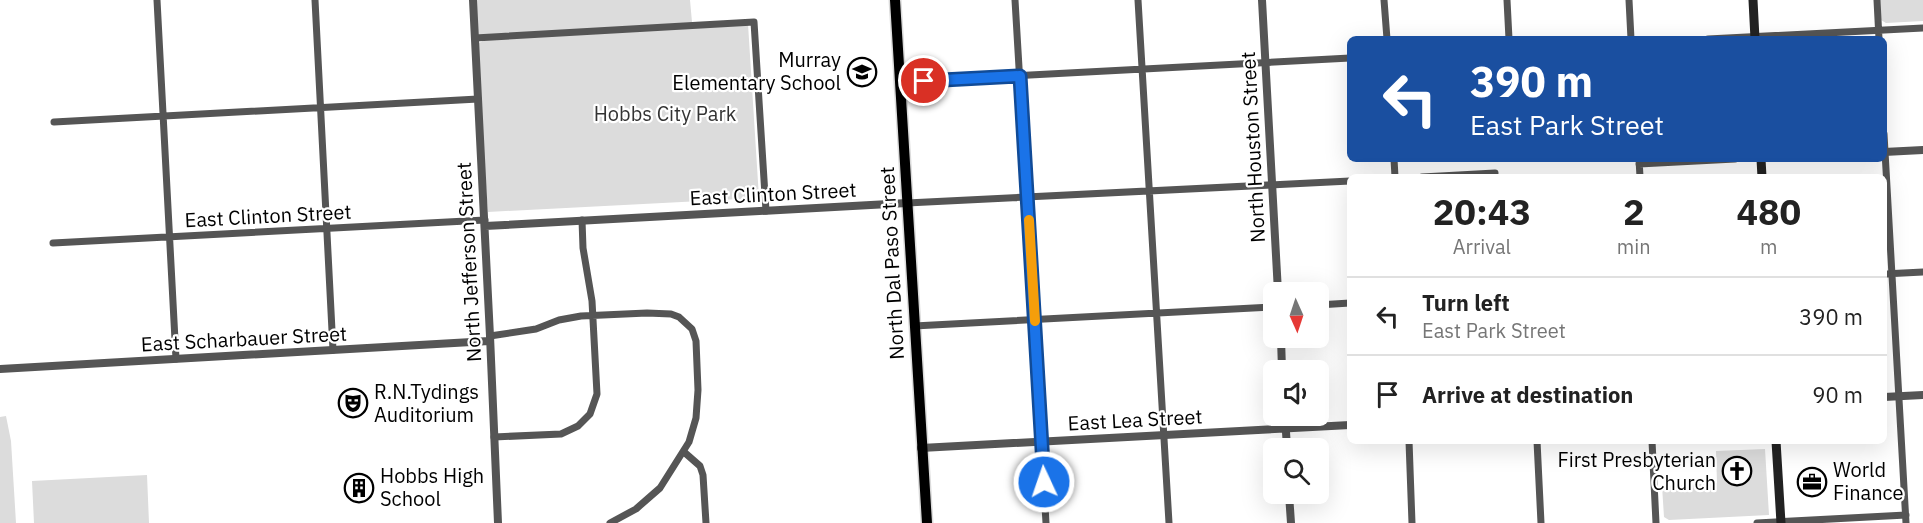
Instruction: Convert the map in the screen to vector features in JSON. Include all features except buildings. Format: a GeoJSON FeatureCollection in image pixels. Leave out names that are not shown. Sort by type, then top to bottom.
{"type":"FeatureCollection","features":[{"type":"Feature","properties":{"kind":"main road","name":"North Dal Paso Street"},"geometry":{"type":"LineString","coordinates":[[895,0],[927,523]]}},
{"type":"Feature","properties":{"kind":"main road"},"geometry":{"type":"LineString","coordinates":[[1753,0],[1755,36]]}},
{"type":"Feature","properties":{"kind":"main road"},"geometry":{"type":"LineString","coordinates":[[1776,444],[1781,522]]}},
{"type":"Feature","properties":{"kind":"street"},"geometry":{"type":"LineString","coordinates":[[157,0],[176,359]]}},
{"type":"Feature","properties":{"kind":"street"},"geometry":{"type":"LineString","coordinates":[[315,0],[333,350]]}},
{"type":"Feature","properties":{"kind":"street","name":"North Jefferson Street"},"geometry":{"type":"LineString","coordinates":[[473,0],[498,523]]}},
{"type":"Feature","properties":{"kind":"street"},"geometry":{"type":"LineString","coordinates":[[1015,0],[1046,523]]}},
{"type":"Feature","properties":{"kind":"street"},"geometry":{"type":"LineString","coordinates":[[1138,0],[1169,523]]}},
{"type":"Feature","properties":{"kind":"street","name":"North Houston Street"},"geometry":{"type":"LineString","coordinates":[[1262,0],[1277,282]]}},
{"type":"Feature","properties":{"kind":"street"},"geometry":{"type":"LineString","coordinates":[[1384,0],[1387,36]]}},
{"type":"Feature","properties":{"kind":"street"},"geometry":{"type":"LineString","coordinates":[[1507,0],[1509,36]]}},
{"type":"Feature","properties":{"kind":"street"},"geometry":{"type":"LineString","coordinates":[[1629,0],[1630,36]]}},
{"type":"Feature","properties":{"kind":"street"},"geometry":{"type":"LineString","coordinates":[[1877,0],[1879,36]]}},
{"type":"Feature","properties":{"kind":"street"},"geometry":{"type":"LineString","coordinates":[[475,38],[754,22],[766,211]]}},
{"type":"Feature","properties":{"kind":"street"},"geometry":{"type":"LineString","coordinates":[[1786,36],[1923,28]]}},
{"type":"Feature","properties":{"kind":"street"},"geometry":{"type":"LineString","coordinates":[[900,82],[1347,58]]}},
{"type":"Feature","properties":{"kind":"street"},"geometry":{"type":"LineString","coordinates":[[54,122],[478,99]]}},
{"type":"Feature","properties":{"kind":"street"},"geometry":{"type":"LineString","coordinates":[[1887,152],[1923,150]]}},
{"type":"Feature","properties":{"kind":"street"},"geometry":{"type":"LineString","coordinates":[[1477,174],[1495,173]]}},
{"type":"Feature","properties":{"kind":"street","name":"East Clinton Street"},"geometry":{"type":"LineString","coordinates":[[53,243],[327,229],[582,220],[1347,181]]}},
{"type":"Feature","properties":{"kind":"street"},"geometry":{"type":"LineString","coordinates":[[494,437],[561,434],[578,426],[590,414],[597,394],[593,316],[583,248],[582,220]]}},
{"type":"Feature","properties":{"kind":"street"},"geometry":{"type":"LineString","coordinates":[[1757,523],[1906,519],[1887,233]]}},
{"type":"Feature","properties":{"kind":"street"},"geometry":{"type":"LineString","coordinates":[[1888,274],[1923,272]]}},
{"type":"Feature","properties":{"kind":"street"},"geometry":{"type":"LineString","coordinates":[[1329,304],[1347,303]]}},
{"type":"Feature","properties":{"kind":"street"},"geometry":{"type":"LineString","coordinates":[[914,326],[1263,308]]}},
{"type":"Feature","properties":{"kind":"street"},"geometry":{"type":"LineString","coordinates":[[490,339],[536,329],[559,320],[652,313],[679,317],[692,329],[696,341],[698,390],[696,418],[684,452],[660,488],[636,509],[610,523]]}},
{"type":"Feature","properties":{"kind":"street","name":"East Scharbauer Street"},"geometry":{"type":"LineString","coordinates":[[0,369],[490,339]]}},
{"type":"Feature","properties":{"kind":"street"},"geometry":{"type":"LineString","coordinates":[[1887,397],[1923,395]]}},
{"type":"Feature","properties":{"kind":"street","name":"East Lea Street"},"geometry":{"type":"LineString","coordinates":[[921,448],[1347,425]]}},
{"type":"Feature","properties":{"kind":"street"},"geometry":{"type":"LineString","coordinates":[[1286,428],[1286,438]]}},
{"type":"Feature","properties":{"kind":"street"},"geometry":{"type":"LineString","coordinates":[[1409,444],[1412,523]]}},
{"type":"Feature","properties":{"kind":"street"},"geometry":{"type":"LineString","coordinates":[[1537,444],[1541,523]]}},
{"type":"Feature","properties":{"kind":"street"},"geometry":{"type":"LineString","coordinates":[[1652,444],[1656,523]]}},
{"type":"Feature","properties":{"kind":"street"},"geometry":{"type":"LineString","coordinates":[[684,452],[696,463],[703,474],[706,523]]}},
{"type":"Feature","properties":{"kind":"street"},"geometry":{"type":"LineString","coordinates":[[1290,504],[1291,523]]}},
{"type":"Feature","properties":{"kind":"green space","name":"Hobbs City Park"},"geometry":{"type":"Polygon","coordinates":[[[475,0],[690,0],[692,22],[748,24],[759,198],[488,212],[475,45],[485,40],[478,40],[475,0]]]}},
{"type":"Feature","properties":{"kind":"green space"},"geometry":{"type":"Polygon","coordinates":[[[1880,0],[1923,0],[1923,21],[1886,23],[1881,20],[1880,0]]]}},
{"type":"Feature","properties":{"kind":"green space"},"geometry":{"type":"Polygon","coordinates":[[[6,416],[11,441],[16,523],[0,523],[0,417],[6,416]]]}},
{"type":"Feature","properties":{"kind":"green space"},"geometry":{"type":"Polygon","coordinates":[[[1765,449],[1769,515],[1669,520],[1664,517],[1662,486],[1717,483],[1716,451],[1765,449]]]}},
{"type":"Feature","properties":{"kind":"green space"},"geometry":{"type":"Polygon","coordinates":[[[147,475],[149,523],[34,523],[32,481],[147,475]]]}},
{"type":"Feature","properties":{"kind":"slow traffic"},"geometry":{"type":"LineString","coordinates":[[1029,220],[1035,321]]}},
{"type":"Feature","properties":{"kind":"place","name":"Murray Elementary School"},"geometry":{"type":"Point","coordinates":[862,72]}},
{"type":"Feature","properties":{"kind":"place","name":"R.N.Tydings Auditorium"},"geometry":{"type":"Point","coordinates":[353,403]}},
{"type":"Feature","properties":{"kind":"place","name":"First Presbyterian Church"},"geometry":{"type":"Point","coordinates":[1737,471]}},
{"type":"Feature","properties":{"kind":"place","name":"World Finance"},"geometry":{"type":"Point","coordinates":[1812,482]}},
{"type":"Feature","properties":{"kind":"place","name":"Hobbs High School"},"geometry":{"type":"Point","coordinates":[359,488]}},
{"type":"Feature","properties":{"kind":"route"},"geometry":{"type":"LineString","coordinates":[[924,81],[1020,76],[1044,482]]}}]}
